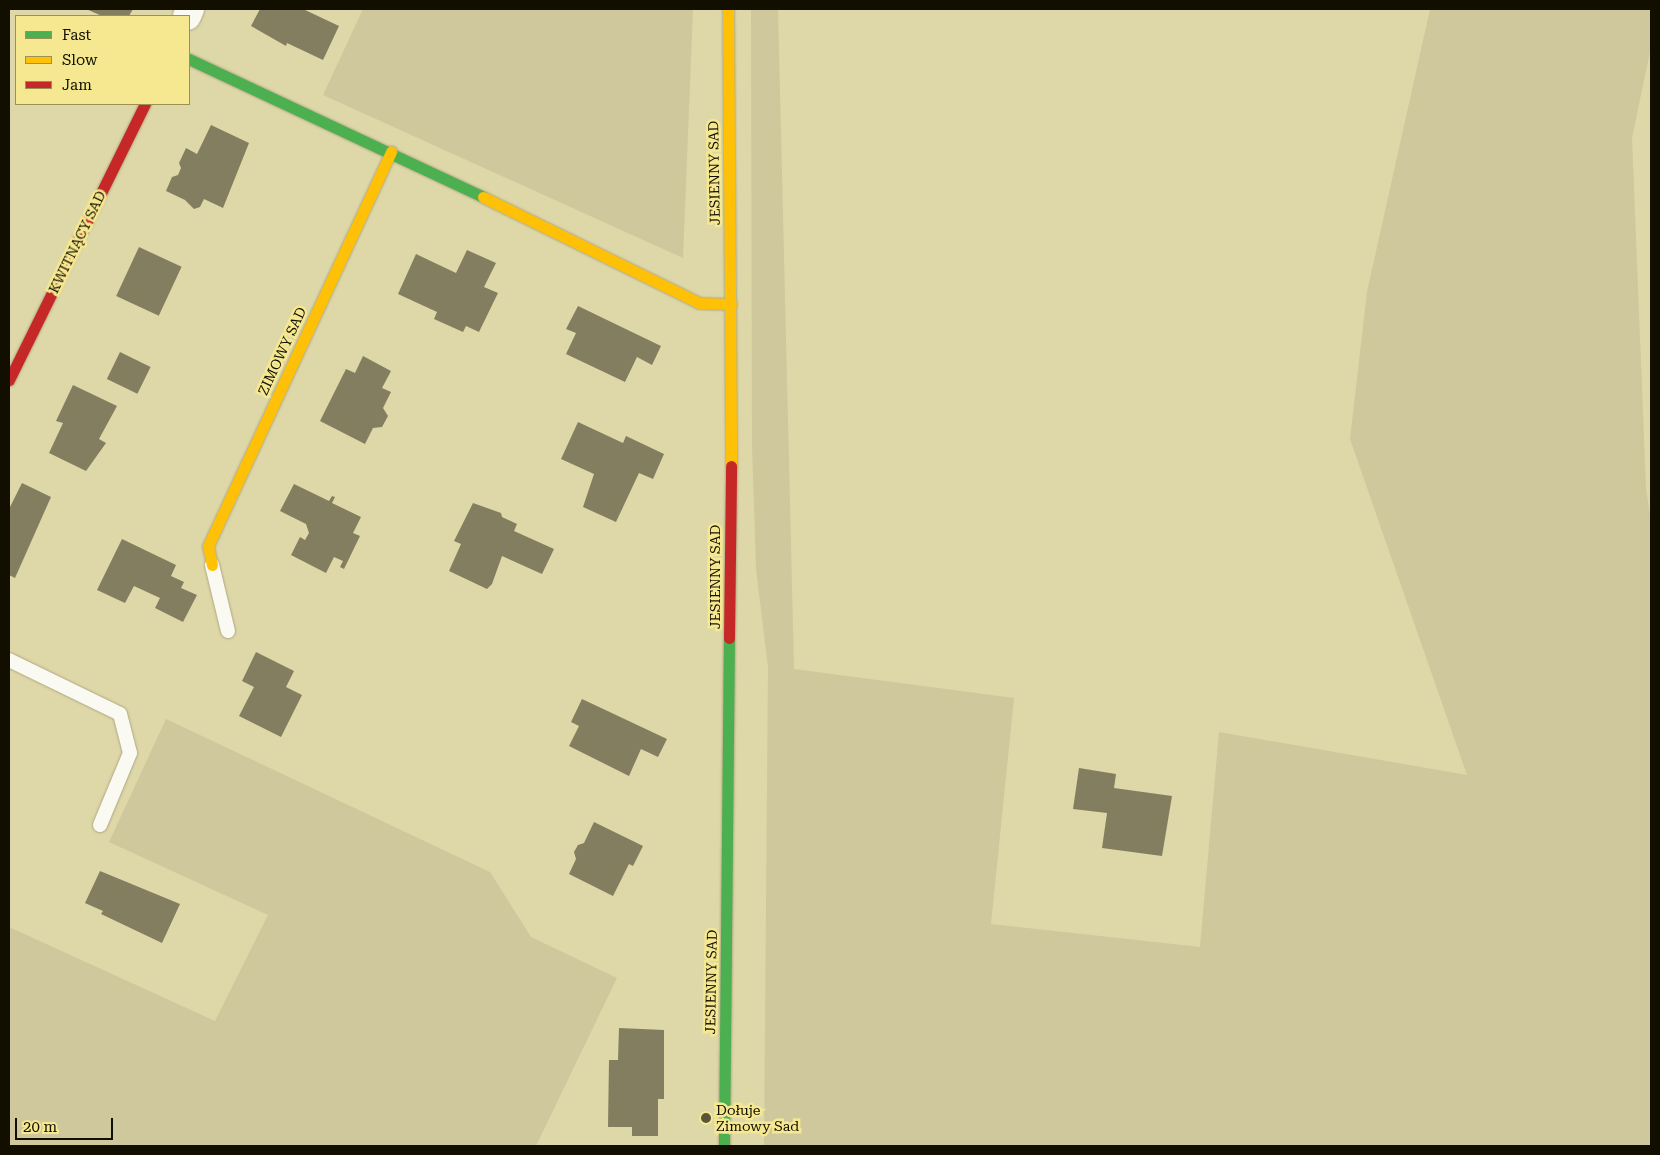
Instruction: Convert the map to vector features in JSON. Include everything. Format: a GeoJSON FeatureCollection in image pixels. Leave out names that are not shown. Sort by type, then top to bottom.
{"type":"FeatureCollection","features":[{"type":"Feature","properties":{"kind":"street","name":"JESIENNY SAD"},"geometry":{"type":"LineString","coordinates":[[724,1146],[731,304],[728,9]]}},
{"type":"Feature","properties":{"kind":"street"},"geometry":{"type":"LineString","coordinates":[[190,59],[391,151],[699,303],[731,304]]}},
{"type":"Feature","properties":{"kind":"street","name":"KWITNĄCY SAD"},"geometry":{"type":"LineString","coordinates":[[9,380],[145,105]]}},
{"type":"Feature","properties":{"kind":"street","name":"ZIMOWY SAD"},"geometry":{"type":"LineString","coordinates":[[212,565],[208,546],[391,151]]}},
{"type":"Feature","properties":{"kind":"lane"},"geometry":{"type":"LineString","coordinates":[[212,565],[228,631]]}},
{"type":"Feature","properties":{"kind":"lane"},"geometry":{"type":"LineString","coordinates":[[9,660],[120,714],[130,754],[100,825]]}},
{"type":"Feature","properties":{"kind":"shaded area"},"geometry":{"type":"Polygon","coordinates":[[[363,9],[693,9],[683,258],[323,95],[363,9]]]}},
{"type":"Feature","properties":{"kind":"shaded area"},"geometry":{"type":"Polygon","coordinates":[[[751,9],[778,9],[794,669],[1014,698],[991,924],[1200,947],[1219,732],[1467,775],[1350,439],[1367,292],[1430,9],[1651,9],[1651,47],[1632,138],[1646,488],[1651,522],[1651,1146],[764,1146],[768,667],[756,569],[752,446],[751,9]]]}},
{"type":"Feature","properties":{"kind":"shaded area"},"geometry":{"type":"Polygon","coordinates":[[[166,719],[490,872],[531,937],[617,978],[536,1146],[9,1146],[9,927],[215,1021],[268,915],[109,842],[166,719]]]}},
{"type":"Feature","properties":{"kind":"building"},"geometry":{"type":"Polygon","coordinates":[[[86,9],[133,9],[130,15],[100,15],[86,9]]]}},
{"type":"Feature","properties":{"kind":"building"},"geometry":{"type":"Polygon","coordinates":[[[260,9],[303,9],[339,26],[323,60],[287,43],[286,46],[251,26],[260,9]]]}},
{"type":"Feature","properties":{"kind":"building"},"geometry":{"type":"Polygon","coordinates":[[[211,125],[249,143],[223,208],[204,199],[200,207],[194,209],[185,200],[166,191],[172,177],[178,175],[181,168],[179,163],[186,148],[197,154],[211,125]]]}},
{"type":"Feature","properties":{"kind":"building"},"geometry":{"type":"Polygon","coordinates":[[[139,247],[182,267],[159,316],[116,296],[139,247]]]}},
{"type":"Feature","properties":{"kind":"building"},"geometry":{"type":"Polygon","coordinates":[[[467,250],[496,263],[484,287],[498,293],[479,332],[466,326],[463,332],[434,319],[437,312],[398,294],[416,254],[456,273],[467,250]]]}},
{"type":"Feature","properties":{"kind":"building"},"geometry":{"type":"Polygon","coordinates":[[[578,306],[661,346],[652,365],[637,357],[625,382],[566,354],[576,333],[566,329],[578,306]]]}},
{"type":"Feature","properties":{"kind":"building"},"geometry":{"type":"Polygon","coordinates":[[[120,352],[151,367],[137,394],[107,379],[120,352]]]}},
{"type":"Feature","properties":{"kind":"building"},"geometry":{"type":"Polygon","coordinates":[[[363,356],[391,371],[382,388],[391,392],[383,408],[388,416],[382,427],[373,428],[365,444],[320,421],[346,369],[355,373],[363,356]]]}},
{"type":"Feature","properties":{"kind":"building"},"geometry":{"type":"Polygon","coordinates":[[[73,385],[117,406],[99,439],[106,443],[86,471],[49,453],[63,423],[56,421],[73,385]]]}},
{"type":"Feature","properties":{"kind":"building"},"geometry":{"type":"Polygon","coordinates":[[[578,422],[623,443],[626,436],[664,454],[653,479],[639,473],[616,522],[583,507],[594,474],[561,459],[578,422]]]}},
{"type":"Feature","properties":{"kind":"building"},"geometry":{"type":"Polygon","coordinates":[[[22,483],[51,497],[15,578],[9,575],[9,509],[22,483]]]}},
{"type":"Feature","properties":{"kind":"building"},"geometry":{"type":"Polygon","coordinates":[[[294,484],[329,501],[332,496],[335,497],[332,503],[361,517],[353,533],[360,536],[344,569],[340,567],[343,561],[334,557],[326,573],[291,555],[300,537],[305,540],[309,533],[306,524],[280,511],[294,484]]]}},
{"type":"Feature","properties":{"kind":"building"},"geometry":{"type":"Polygon","coordinates":[[[473,503],[501,513],[502,517],[517,524],[514,531],[554,549],[542,574],[502,556],[492,584],[487,589],[449,571],[461,544],[454,541],[473,503]]]}},
{"type":"Feature","properties":{"kind":"building"},"geometry":{"type":"Polygon","coordinates":[[[122,539],[176,565],[171,576],[184,582],[181,588],[197,595],[183,622],[155,608],[160,598],[134,586],[125,603],[97,590],[122,539]]]}},
{"type":"Feature","properties":{"kind":"building"},"geometry":{"type":"Polygon","coordinates":[[[256,652],[294,671],[286,687],[302,695],[281,737],[239,716],[254,687],[242,681],[256,652]]]}},
{"type":"Feature","properties":{"kind":"building"},"geometry":{"type":"Polygon","coordinates":[[[582,699],[667,739],[658,757],[641,749],[629,776],[569,746],[579,726],[571,722],[582,699]]]}},
{"type":"Feature","properties":{"kind":"building"},"geometry":{"type":"Polygon","coordinates":[[[1079,768],[1116,774],[1114,788],[1172,796],[1162,856],[1102,848],[1107,813],[1073,809],[1079,768]]]}},
{"type":"Feature","properties":{"kind":"building"},"geometry":{"type":"Polygon","coordinates":[[[594,822],[643,846],[633,866],[629,864],[613,896],[569,874],[576,859],[574,852],[578,845],[584,843],[594,822]]]}},
{"type":"Feature","properties":{"kind":"building"},"geometry":{"type":"Polygon","coordinates":[[[100,871],[180,904],[162,943],[101,914],[103,911],[85,903],[100,871]]]}},
{"type":"Feature","properties":{"kind":"building"},"geometry":{"type":"Polygon","coordinates":[[[619,1028],[664,1030],[664,1099],[658,1099],[658,1136],[632,1136],[632,1127],[608,1127],[609,1060],[618,1060],[619,1028]]]}},
{"type":"Feature","properties":{"kind":"traffic: fast"},"geometry":{"type":"LineString","coordinates":[[190,59],[483,197]]}},
{"type":"Feature","properties":{"kind":"traffic: fast"},"geometry":{"type":"LineString","coordinates":[[724,1146],[729,638]]}},
{"type":"Feature","properties":{"kind":"traffic: slow"},"geometry":{"type":"LineString","coordinates":[[728,9],[731,466]]}},
{"type":"Feature","properties":{"kind":"traffic: slow"},"geometry":{"type":"LineString","coordinates":[[212,565],[208,546],[391,151]]}},
{"type":"Feature","properties":{"kind":"traffic: slow"},"geometry":{"type":"LineString","coordinates":[[483,197],[699,303],[731,304]]}},
{"type":"Feature","properties":{"kind":"traffic: jam"},"geometry":{"type":"LineString","coordinates":[[9,380],[145,105]]}},
{"type":"Feature","properties":{"kind":"traffic: jam"},"geometry":{"type":"LineString","coordinates":[[729,638],[731,466]]}},
{"type":"Feature","properties":{"kind":"place","name":"Dołuje Zimowy Sad"},"geometry":{"type":"Point","coordinates":[706,1118]}}]}
